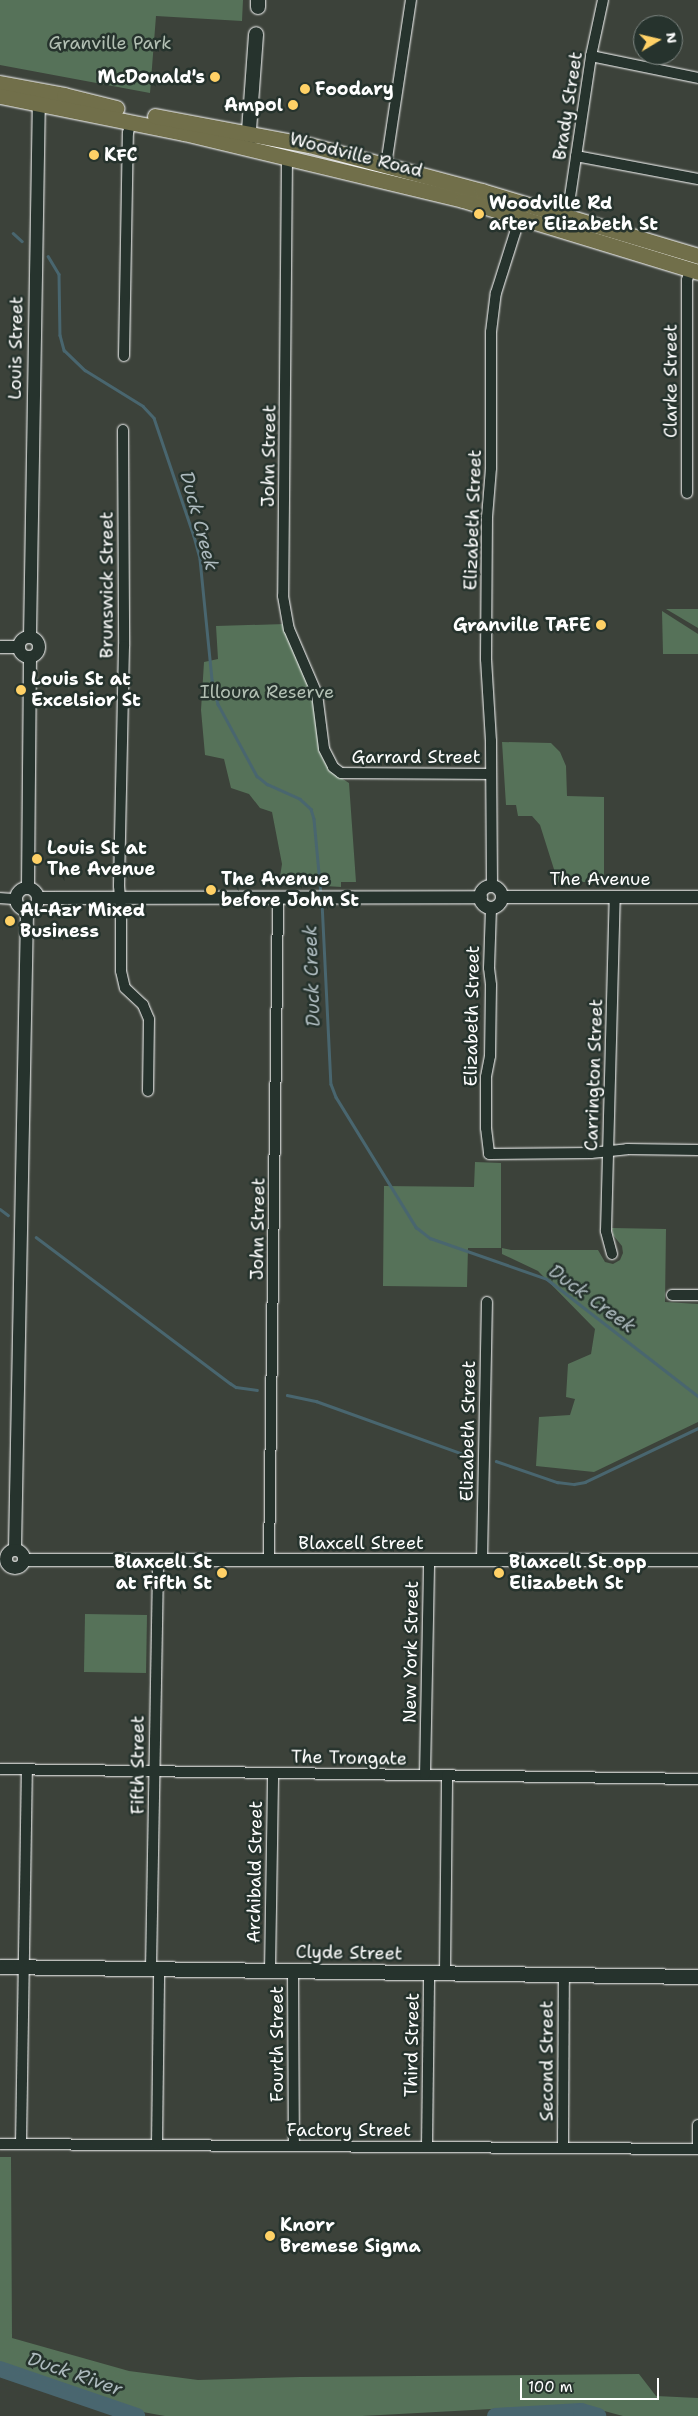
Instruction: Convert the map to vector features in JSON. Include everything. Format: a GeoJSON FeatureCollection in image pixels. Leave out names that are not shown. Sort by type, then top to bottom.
{"type":"FeatureCollection","features":[{"type":"Feature","properties":{"kind":"main road"},"geometry":{"type":"LineString","coordinates":[[248,141],[256,34]]}},
{"type":"Feature","properties":{"kind":"main road","name":"Woodville Road"},"geometry":{"type":"LineString","coordinates":[[0,83],[39,97],[131,121],[248,141],[309,145],[567,217],[698,256]]}},
{"type":"Feature","properties":{"kind":"main road","name":"Woodville Road"},"geometry":{"type":"LineString","coordinates":[[0,96],[39,97],[109,107],[248,141],[287,156],[463,200],[694,271]]}},
{"type":"Feature","properties":{"kind":"main road","name":"Clyde Street"},"geometry":{"type":"LineString","coordinates":[[0,1967],[698,1977]]}},
{"type":"Feature","properties":{"kind":"street"},"geometry":{"type":"LineString","coordinates":[[386,166],[411,0]]}},
{"type":"Feature","properties":{"kind":"street","name":"Brady Street"},"geometry":{"type":"LineString","coordinates":[[567,217],[591,56],[603,0]]}},
{"type":"Feature","properties":{"kind":"street"},"geometry":{"type":"LineString","coordinates":[[591,56],[698,78]]}},
{"type":"Feature","properties":{"kind":"street","name":"Louis Street"},"geometry":{"type":"LineString","coordinates":[[30,637],[39,97]]}},
{"type":"Feature","properties":{"kind":"street"},"geometry":{"type":"LineString","coordinates":[[124,356],[128,132],[131,121]]}},
{"type":"Feature","properties":{"kind":"street","name":"John Street"},"geometry":{"type":"LineString","coordinates":[[287,156],[284,596],[289,629],[317,694],[324,749]]}},
{"type":"Feature","properties":{"kind":"street"},"geometry":{"type":"LineString","coordinates":[[576,156],[698,179]]}},
{"type":"Feature","properties":{"kind":"street","name":"Elizabeth Street"},"geometry":{"type":"LineString","coordinates":[[492,886],[492,741],[486,650],[487,517],[491,468],[491,332],[496,293],[520,217]]}},
{"type":"Feature","properties":{"kind":"street","name":"Clarke Street"},"geometry":{"type":"LineString","coordinates":[[687,493],[687,280],[694,271]]}},
{"type":"Feature","properties":{"kind":"street","name":"Brunswick Street"},"geometry":{"type":"LineString","coordinates":[[123,430],[124,646],[120,899],[121,971],[125,988],[143,1005],[150,1019],[148,1091]]}},
{"type":"Feature","properties":{"kind":"street"},"geometry":{"type":"LineString","coordinates":[[30,637],[35,639],[39,646],[36,655],[30,657],[22,654],[19,646],[22,639],[30,637]]}},
{"type":"Feature","properties":{"kind":"street"},"geometry":{"type":"LineString","coordinates":[[0,647],[19,646]]}},
{"type":"Feature","properties":{"kind":"street"},"geometry":{"type":"LineString","coordinates":[[28,887],[30,657]]}},
{"type":"Feature","properties":{"kind":"street","name":"Garrard Street"},"geometry":{"type":"LineString","coordinates":[[324,749],[333,767],[340,773],[491,774]]}},
{"type":"Feature","properties":{"kind":"street"},"geometry":{"type":"LineString","coordinates":[[492,886],[500,891],[502,897],[498,906],[491,908],[485,906],[480,897],[483,891],[492,886]]}},
{"type":"Feature","properties":{"kind":"street"},"geometry":{"type":"LineString","coordinates":[[27,910],[18,905],[16,899],[18,892],[28,887],[34,889],[39,898]]}},
{"type":"Feature","properties":{"kind":"street","name":"Carrington Street"},"geometry":{"type":"LineString","coordinates":[[612,1254],[606,1231],[615,896]]}},
{"type":"Feature","properties":{"kind":"street","name":"John Street"},"geometry":{"type":"LineString","coordinates":[[269,1561],[278,897]]}},
{"type":"Feature","properties":{"kind":"street"},"geometry":{"type":"LineString","coordinates":[[39,898],[480,897]]}},
{"type":"Feature","properties":{"kind":"street","name":"The Avenue"},"geometry":{"type":"LineString","coordinates":[[502,897],[698,897]]}},
{"type":"Feature","properties":{"kind":"street"},"geometry":{"type":"LineString","coordinates":[[0,898],[16,899]]}},
{"type":"Feature","properties":{"kind":"street"},"geometry":{"type":"LineString","coordinates":[[27,910],[36,905],[39,898]]}},
{"type":"Feature","properties":{"kind":"street","name":"Elizabeth Street"},"geometry":{"type":"LineString","coordinates":[[491,908],[489,968],[491,985],[490,1056],[486,1084],[489,1154],[591,1154],[608,1151]]}},
{"type":"Feature","properties":{"kind":"street"},"geometry":{"type":"LineString","coordinates":[[15,1549],[27,910]]}},
{"type":"Feature","properties":{"kind":"street"},"geometry":{"type":"LineString","coordinates":[[608,1151],[698,1150]]}},
{"type":"Feature","properties":{"kind":"street"},"geometry":{"type":"LineString","coordinates":[[672,1295],[698,1295]]}},
{"type":"Feature","properties":{"kind":"street","name":"Elizabeth Street"},"geometry":{"type":"LineString","coordinates":[[482,1560],[487,1302]]}},
{"type":"Feature","properties":{"kind":"street"},"geometry":{"type":"LineString","coordinates":[[15,1549],[22,1552],[24,1560],[16,1568],[8,1565],[3,1560],[7,1554],[15,1549]]}},
{"type":"Feature","properties":{"kind":"street","name":"Blaxcell Street"},"geometry":{"type":"LineString","coordinates":[[24,1560],[698,1560]]}},
{"type":"Feature","properties":{"kind":"street","name":"New York Street"},"geometry":{"type":"LineString","coordinates":[[425,1775],[429,1560]]}},
{"type":"Feature","properties":{"kind":"street","name":"Fifth Street"},"geometry":{"type":"LineString","coordinates":[[157,2145],[155,1771],[158,1561]]}},
{"type":"Feature","properties":{"kind":"street","name":"The Trongate"},"geometry":{"type":"LineString","coordinates":[[0,1769],[698,1779]]}},
{"type":"Feature","properties":{"kind":"street"},"geometry":{"type":"LineString","coordinates":[[21,2144],[27,1770]]}},
{"type":"Feature","properties":{"kind":"street","name":"Archibald Street"},"geometry":{"type":"LineString","coordinates":[[270,1971],[273,1773]]}},
{"type":"Feature","properties":{"kind":"street"},"geometry":{"type":"LineString","coordinates":[[446,1974],[447,1775]]}},
{"type":"Feature","properties":{"kind":"street","name":"Fourth Street"},"geometry":{"type":"LineString","coordinates":[[294,1971],[294,2146]]}},
{"type":"Feature","properties":{"kind":"street","name":"Third Street"},"geometry":{"type":"LineString","coordinates":[[427,2147],[429,1973]]}},
{"type":"Feature","properties":{"kind":"street","name":"Second Street"},"geometry":{"type":"LineString","coordinates":[[563,2147],[564,1975]]}},
{"type":"Feature","properties":{"kind":"street"},"geometry":{"type":"LineString","coordinates":[[698,2125],[698,2149]]}},
{"type":"Feature","properties":{"kind":"street","name":"Factory Street"},"geometry":{"type":"LineString","coordinates":[[0,2144],[698,2149]]}},
{"type":"Feature","properties":{"kind":"green space","name":"Granville Park"},"geometry":{"type":"Polygon","coordinates":[[[0,0],[243,0],[242,21],[156,16],[150,93],[0,65],[0,0]]]}},
{"type":"Feature","properties":{"kind":"green space"},"geometry":{"type":"Polygon","coordinates":[[[666,609],[698,609],[698,628],[666,609]]]}},
{"type":"Feature","properties":{"kind":"green space"},"geometry":{"type":"Polygon","coordinates":[[[662,611],[698,634],[698,654],[663,654],[662,611]]]}},
{"type":"Feature","properties":{"kind":"green space","name":"Illoura Reserve"},"geometry":{"type":"Polygon","coordinates":[[[285,624],[315,698],[323,759],[332,772],[349,783],[356,882],[341,882],[341,887],[279,883],[282,864],[272,812],[260,808],[249,794],[231,788],[224,759],[205,755],[201,710],[204,662],[218,659],[216,626],[285,624]]]}},
{"type":"Feature","properties":{"kind":"green space"},"geometry":{"type":"Polygon","coordinates":[[[502,742],[551,743],[560,752],[566,766],[567,796],[604,797],[604,882],[558,882],[540,825],[532,816],[518,816],[516,805],[506,805],[502,742]]]}},
{"type":"Feature","properties":{"kind":"green space"},"geometry":{"type":"Polygon","coordinates":[[[475,1162],[501,1163],[501,1248],[468,1248],[467,1287],[383,1286],[384,1186],[474,1187],[475,1162]]]}},
{"type":"Feature","properties":{"kind":"green space"},"geometry":{"type":"Polygon","coordinates":[[[612,1228],[666,1229],[665,1302],[698,1304],[698,1422],[594,1472],[536,1466],[539,1417],[570,1415],[575,1399],[566,1397],[568,1364],[591,1354],[595,1329],[538,1271],[502,1254],[502,1248],[511,1250],[598,1250],[605,1262],[613,1264],[620,1260],[623,1253],[622,1246],[613,1235],[612,1228]]]}},
{"type":"Feature","properties":{"kind":"green space"},"geometry":{"type":"Polygon","coordinates":[[[85,1614],[147,1615],[146,1673],[84,1672],[85,1614]]]}},
{"type":"Feature","properties":{"kind":"green space"},"geometry":{"type":"Polygon","coordinates":[[[0,2157],[11,2157],[12,2338],[129,2371],[198,2380],[300,2377],[639,2374],[656,2396],[698,2398],[698,2416],[623,2416],[593,2408],[511,2408],[362,2416],[165,2416],[137,2411],[0,2364],[0,2157]]]}},
{"type":"Feature","properties":{"kind":"waterway","name":"Duck Creek"},"geometry":{"type":"LineString","coordinates":[[13,233],[22,241]]}},
{"type":"Feature","properties":{"kind":"waterway","name":"Duck Creek"},"geometry":{"type":"LineString","coordinates":[[48,256],[59,274],[60,335],[64,350],[85,370],[143,406],[154,418],[200,559],[212,680],[218,704],[257,776],[267,784],[300,799],[311,809],[314,819],[321,894]]}},
{"type":"Feature","properties":{"kind":"waterway","name":"Duck Creek"},"geometry":{"type":"LineString","coordinates":[[322,902],[331,1084],[336,1097],[416,1227],[430,1238],[547,1279],[698,1396]]}},
{"type":"Feature","properties":{"kind":"waterway"},"geometry":{"type":"LineString","coordinates":[[0,1209],[8,1215]]}},
{"type":"Feature","properties":{"kind":"waterway"},"geometry":{"type":"LineString","coordinates":[[36,1237],[230,1383],[236,1387],[257,1390]]}},
{"type":"Feature","properties":{"kind":"waterway"},"geometry":{"type":"LineString","coordinates":[[287,1395],[316,1401],[469,1456]]}},
{"type":"Feature","properties":{"kind":"waterway"},"geometry":{"type":"LineString","coordinates":[[496,1461],[557,1482],[574,1484],[585,1482],[698,1428]]}},
{"type":"Feature","properties":{"kind":"waterway","name":"Duck River"},"geometry":{"type":"LineString","coordinates":[[0,2369],[137,2416]]}},
{"type":"Feature","properties":{"kind":"waterway","name":"Duck River"},"geometry":{"type":"LineString","coordinates":[[495,2416],[581,2411],[598,2416]]}},
{"type":"Feature","properties":{"kind":"place","name":"McDonald's"},"geometry":{"type":"Point","coordinates":[215,77]}},
{"type":"Feature","properties":{"kind":"place","name":"Foodary"},"geometry":{"type":"Point","coordinates":[305,89]}},
{"type":"Feature","properties":{"kind":"place","name":"Ampol"},"geometry":{"type":"Point","coordinates":[293,105]}},
{"type":"Feature","properties":{"kind":"place","name":"KFC"},"geometry":{"type":"Point","coordinates":[94,155]}},
{"type":"Feature","properties":{"kind":"place","name":"Woodville Rd after Elizabeth St"},"geometry":{"type":"Point","coordinates":[479,214]}},
{"type":"Feature","properties":{"kind":"place","name":"Granville TAFE"},"geometry":{"type":"Point","coordinates":[601,625]}},
{"type":"Feature","properties":{"kind":"place","name":"Louis St at Excelsior St"},"geometry":{"type":"Point","coordinates":[21,690]}},
{"type":"Feature","properties":{"kind":"place","name":"Louis St at The Avenue"},"geometry":{"type":"Point","coordinates":[37,859]}},
{"type":"Feature","properties":{"kind":"place","name":"The Avenue before John St"},"geometry":{"type":"Point","coordinates":[211,890]}},
{"type":"Feature","properties":{"kind":"place","name":"Al-Azr Mixed Business"},"geometry":{"type":"Point","coordinates":[10,921]}},
{"type":"Feature","properties":{"kind":"place","name":"Blaxcell St at Fifth St"},"geometry":{"type":"Point","coordinates":[222,1573]}},
{"type":"Feature","properties":{"kind":"place","name":"Blaxcell St opp Elizabeth St"},"geometry":{"type":"Point","coordinates":[499,1573]}},
{"type":"Feature","properties":{"kind":"place","name":"Knorr Bremese Sigma"},"geometry":{"type":"Point","coordinates":[270,2236]}}]}
